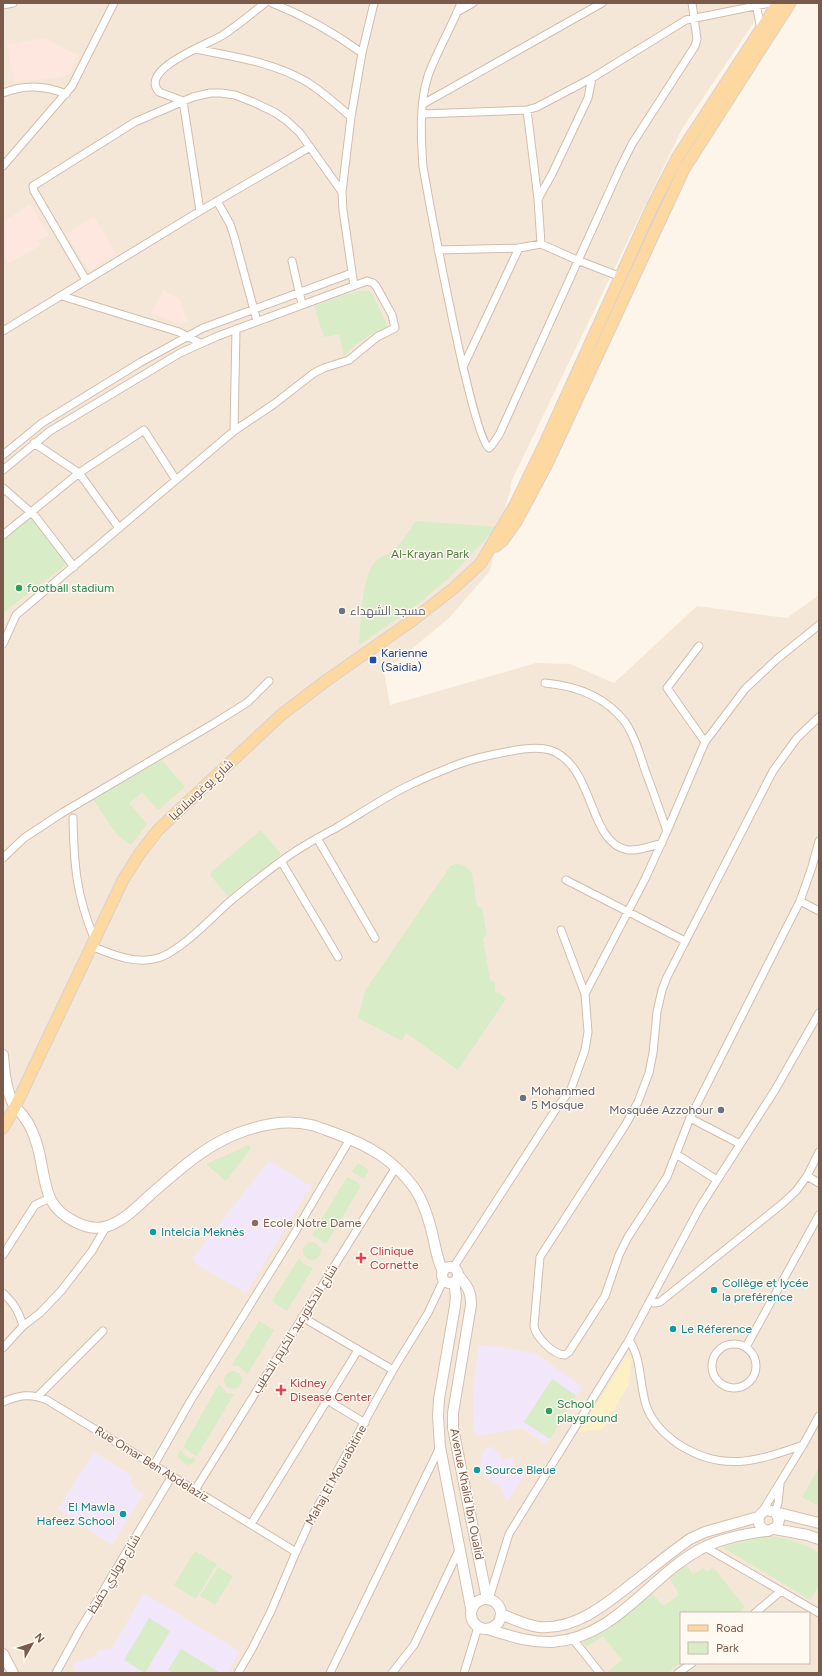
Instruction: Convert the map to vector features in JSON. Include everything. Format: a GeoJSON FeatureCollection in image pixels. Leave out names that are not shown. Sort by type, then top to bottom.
{"type":"FeatureCollection","features":[{"type":"Feature","properties":{"kind":"main road"},"geometry":{"type":"LineString","coordinates":[[486,555],[515,505],[653,205],[677,158],[778,3]]}},
{"type":"Feature","properties":{"kind":"main road"},"geometry":{"type":"LineString","coordinates":[[486,555],[503,540],[516,522],[546,466],[684,169],[790,3]]}},
{"type":"Feature","properties":{"kind":"main road","name":"شارع يوغوسلافيا"},"geometry":{"type":"LineString","coordinates":[[3,1128],[15,1106],[122,880],[158,830],[281,715],[327,680],[413,620],[449,592],[469,575],[486,555]]}},
{"type":"Feature","properties":{"kind":"main road"},"geometry":{"type":"LineString","coordinates":[[3,1055],[7,1083],[15,1106],[25,1118],[38,1147],[50,1198],[61,1213],[74,1221],[88,1227],[106,1227],[127,1216],[189,1162],[207,1149],[234,1134],[258,1126],[284,1122],[311,1125],[350,1139],[375,1151],[396,1167],[416,1191],[426,1210],[443,1276],[450,1284],[455,1275],[445,1269],[443,1276]]}},
{"type":"Feature","properties":{"kind":"main road","name":"Avenue Khalid Ibn Oualid"},"geometry":{"type":"LineString","coordinates":[[455,1275],[455,1306],[439,1404],[438,1416],[440,1447],[472,1608],[471,1619],[483,1628]]}},
{"type":"Feature","properties":{"kind":"main road","name":"Avenue Khalid Ibn Oualid"},"geometry":{"type":"LineString","coordinates":[[455,1275],[469,1289],[471,1294],[471,1305],[453,1413],[453,1428],[488,1599],[497,1604],[501,1614],[525,1624],[539,1627],[570,1623],[595,1612],[693,1537],[760,1514]]}},
{"type":"Feature","properties":{"kind":"main road"},"geometry":{"type":"LineString","coordinates":[[819,1523],[769,1510],[760,1514],[759,1525],[770,1530],[807,1535],[819,1539]]}},
{"type":"Feature","properties":{"kind":"main road"},"geometry":{"type":"LineString","coordinates":[[483,1628],[536,1642],[552,1642],[584,1635],[610,1621],[689,1556],[705,1547],[734,1537],[770,1530],[779,1522],[779,1517],[776,1513]]}},
{"type":"Feature","properties":{"kind":"main road"},"geometry":{"type":"LineString","coordinates":[[472,1608],[476,1602],[488,1599]]}},
{"type":"Feature","properties":{"kind":"main road"},"geometry":{"type":"LineString","coordinates":[[483,1628],[495,1626],[498,1623],[501,1614]]}},
{"type":"Feature","properties":{"kind":"main road"},"geometry":{"type":"LineString","coordinates":[[3,1654],[13,1672]]}},
{"type":"Feature","properties":{"kind":"street"},"geometry":{"type":"LineString","coordinates":[[3,5],[13,3]]}},
{"type":"Feature","properties":{"kind":"street"},"geometry":{"type":"LineString","coordinates":[[3,166],[66,94],[77,77],[114,3]]}},
{"type":"Feature","properties":{"kind":"street"},"geometry":{"type":"LineString","coordinates":[[183,102],[159,92],[156,89],[154,80],[157,76],[171,63],[186,53],[222,35],[265,3]]}},
{"type":"Feature","properties":{"kind":"street"},"geometry":{"type":"LineString","coordinates":[[272,3],[313,20],[362,53]]}},
{"type":"Feature","properties":{"kind":"street"},"geometry":{"type":"LineString","coordinates":[[354,286],[343,210],[342,192],[351,117],[362,53],[374,3]]}},
{"type":"Feature","properties":{"kind":"street"},"geometry":{"type":"LineString","coordinates":[[461,3],[428,77],[422,114],[423,167],[462,367],[487,447],[490,447],[499,435],[577,260],[632,144],[695,46],[697,39],[692,3]]}},
{"type":"Feature","properties":{"kind":"street"},"geometry":{"type":"LineString","coordinates":[[457,12],[473,3]]}},
{"type":"Feature","properties":{"kind":"street"},"geometry":{"type":"LineString","coordinates":[[423,104],[602,3]]}},
{"type":"Feature","properties":{"kind":"street"},"geometry":{"type":"LineString","coordinates":[[422,114],[527,110],[537,107],[592,78],[678,24],[695,17],[770,3]]}},
{"type":"Feature","properties":{"kind":"street"},"geometry":{"type":"LineString","coordinates":[[756,5],[760,30]]}},
{"type":"Feature","properties":{"kind":"street"},"geometry":{"type":"LineString","coordinates":[[196,49],[252,60],[288,72],[318,89],[351,117]]}},
{"type":"Feature","properties":{"kind":"street"},"geometry":{"type":"LineString","coordinates":[[538,199],[552,174],[588,98],[592,78]]}},
{"type":"Feature","properties":{"kind":"street"},"geometry":{"type":"LineString","coordinates":[[3,93],[21,87],[38,86],[66,94]]}},
{"type":"Feature","properties":{"kind":"street"},"geometry":{"type":"LineString","coordinates":[[86,280],[34,191],[33,186],[129,124],[183,102],[210,93],[235,95],[274,112],[286,120],[300,133],[342,192]]}},
{"type":"Feature","properties":{"kind":"street"},"geometry":{"type":"LineString","coordinates":[[183,102],[200,211]]}},
{"type":"Feature","properties":{"kind":"street"},"geometry":{"type":"LineString","coordinates":[[527,110],[538,199],[541,244]]}},
{"type":"Feature","properties":{"kind":"street"},"geometry":{"type":"LineString","coordinates":[[3,331],[200,211],[310,147]]}},
{"type":"Feature","properties":{"kind":"street"},"geometry":{"type":"LineString","coordinates":[[217,201],[230,224],[257,321]]}},
{"type":"Feature","properties":{"kind":"street"},"geometry":{"type":"LineString","coordinates":[[438,250],[519,248],[541,244],[621,277]]}},
{"type":"Feature","properties":{"kind":"street"},"geometry":{"type":"LineString","coordinates":[[462,367],[519,248]]}},
{"type":"Feature","properties":{"kind":"street"},"geometry":{"type":"LineString","coordinates":[[292,261],[302,304]]}},
{"type":"Feature","properties":{"kind":"street"},"geometry":{"type":"LineString","coordinates":[[10,464],[3,456],[42,423],[104,385],[190,336],[216,323],[352,273]]}},
{"type":"Feature","properties":{"kind":"street"},"geometry":{"type":"LineString","coordinates":[[3,470],[50,431],[180,353],[200,343],[367,280],[373,283],[392,315],[395,328],[377,337],[349,360],[324,368],[314,373],[274,404],[234,431],[16,615],[3,644]]}},
{"type":"Feature","properties":{"kind":"street"},"geometry":{"type":"LineString","coordinates":[[62,296],[179,332],[190,336],[200,343]]}},
{"type":"Feature","properties":{"kind":"street"},"geometry":{"type":"LineString","coordinates":[[234,431],[236,329]]}},
{"type":"Feature","properties":{"kind":"street"},"geometry":{"type":"LineString","coordinates":[[104,385],[110,396]]}},
{"type":"Feature","properties":{"kind":"street"},"geometry":{"type":"LineString","coordinates":[[3,535],[79,472],[144,430],[176,480]]}},
{"type":"Feature","properties":{"kind":"street"},"geometry":{"type":"LineString","coordinates":[[34,443],[79,472],[119,528]]}},
{"type":"Feature","properties":{"kind":"street"},"geometry":{"type":"LineString","coordinates":[[3,488],[32,512],[74,567]]}},
{"type":"Feature","properties":{"kind":"street"},"geometry":{"type":"LineString","coordinates":[[585,994],[628,913],[662,843],[705,742],[745,689],[777,658],[819,624]]}},
{"type":"Feature","properties":{"kind":"street"},"geometry":{"type":"LineString","coordinates":[[699,646],[667,688],[705,742]]}},
{"type":"Feature","properties":{"kind":"street"},"geometry":{"type":"LineString","coordinates":[[3,858],[24,838],[62,813],[248,702],[269,681]]}},
{"type":"Feature","properties":{"kind":"street"},"geometry":{"type":"LineString","coordinates":[[545,683],[565,685],[597,697],[606,703],[626,723],[637,748],[667,831]]}},
{"type":"Feature","properties":{"kind":"street"},"geometry":{"type":"LineString","coordinates":[[819,717],[797,738],[773,771],[685,941],[661,996],[657,1012],[654,1053],[645,1086],[638,1102],[626,1124],[540,1257],[535,1331],[541,1340],[560,1355],[565,1356],[569,1352],[601,1302],[622,1247],[667,1177],[690,1118],[800,901],[819,841]]}},
{"type":"Feature","properties":{"kind":"street"},"geometry":{"type":"LineString","coordinates":[[73,818],[75,875],[81,903],[93,942],[115,955],[133,960],[149,960],[164,956],[186,940],[281,861],[317,838],[414,783],[458,764],[494,754],[537,748],[552,750],[569,763],[578,773],[600,825],[609,839],[616,845],[630,850],[642,849],[662,843]]}},
{"type":"Feature","properties":{"kind":"street"},"geometry":{"type":"LineString","coordinates":[[317,838],[375,938]]}},
{"type":"Feature","properties":{"kind":"street"},"geometry":{"type":"LineString","coordinates":[[281,861],[338,957]]}},
{"type":"Feature","properties":{"kind":"street"},"geometry":{"type":"LineString","coordinates":[[566,880],[685,941]]}},
{"type":"Feature","properties":{"kind":"street"},"geometry":{"type":"LineString","coordinates":[[800,901],[819,911]]}},
{"type":"Feature","properties":{"kind":"street"},"geometry":{"type":"LineString","coordinates":[[455,1275],[474,1238],[556,1109],[571,1089],[579,1069],[587,1040],[588,1020],[585,994],[561,930]]}},
{"type":"Feature","properties":{"kind":"street"},"geometry":{"type":"LineString","coordinates":[[488,1599],[509,1534],[629,1340],[700,1207],[775,1090],[819,1013]]}},
{"type":"Feature","properties":{"kind":"street"},"geometry":{"type":"LineString","coordinates":[[690,1118],[740,1144]]}},
{"type":"Feature","properties":{"kind":"street"},"geometry":{"type":"LineString","coordinates":[[154,1465],[191,1400],[294,1234],[350,1139]]}},
{"type":"Feature","properties":{"kind":"street"},"geometry":{"type":"LineString","coordinates":[[650,1301],[656,1303],[666,1297],[782,1204],[796,1191],[807,1176],[819,1152]]}},
{"type":"Feature","properties":{"kind":"street"},"geometry":{"type":"LineString","coordinates":[[676,1154],[717,1180]]}},
{"type":"Feature","properties":{"kind":"street","name":"شارع الدكتورعبد الكريم الخطيب"},"geometry":{"type":"LineString","coordinates":[[195,1490],[396,1167]]}},
{"type":"Feature","properties":{"kind":"street"},"geometry":{"type":"LineString","coordinates":[[807,1176],[819,1183]]}},
{"type":"Feature","properties":{"kind":"street"},"geometry":{"type":"LineString","coordinates":[[3,1255],[35,1205],[50,1198]]}},
{"type":"Feature","properties":{"kind":"street"},"geometry":{"type":"LineString","coordinates":[[746,1347],[819,1215]]}},
{"type":"Feature","properties":{"kind":"street"},"geometry":{"type":"LineString","coordinates":[[3,1348],[23,1326],[40,1314],[61,1291],[92,1251],[106,1227]]}},
{"type":"Feature","properties":{"kind":"street","name":"Mahaj El Mourabitine"},"geometry":{"type":"LineString","coordinates":[[238,1673],[271,1611],[313,1515],[393,1370],[428,1313],[443,1276]]}},
{"type":"Feature","properties":{"kind":"street"},"geometry":{"type":"LineString","coordinates":[[3,1293],[11,1300],[20,1313],[23,1326]]}},
{"type":"Feature","properties":{"kind":"street"},"geometry":{"type":"LineString","coordinates":[[302,1317],[393,1370]]}},
{"type":"Feature","properties":{"kind":"street"},"geometry":{"type":"LineString","coordinates":[[38,1396],[103,1331]]}},
{"type":"Feature","properties":{"kind":"street"},"geometry":{"type":"LineString","coordinates":[[629,1340],[637,1356],[646,1405],[652,1417],[661,1430],[687,1450],[714,1460],[732,1462],[751,1461],[803,1445]]}},
{"type":"Feature","properties":{"kind":"street"},"geometry":{"type":"LineString","coordinates":[[739,1344],[746,1347],[752,1353],[755,1360],[756,1369],[753,1377],[740,1387],[723,1385],[717,1379],[713,1371],[715,1356],[725,1346],[739,1344]]}},
{"type":"Feature","properties":{"kind":"street"},"geometry":{"type":"LineString","coordinates":[[251,1524],[358,1350]]}},
{"type":"Feature","properties":{"kind":"street","name":"Rue Omar Ben Abdelaziz"},"geometry":{"type":"LineString","coordinates":[[3,1402],[16,1396],[27,1395],[38,1396],[47,1400],[296,1552]]}},
{"type":"Feature","properties":{"kind":"street"},"geometry":{"type":"LineString","coordinates":[[327,1400],[365,1423]]}},
{"type":"Feature","properties":{"kind":"street"},"geometry":{"type":"LineString","coordinates":[[760,1514],[780,1484],[819,1416]]}},
{"type":"Feature","properties":{"kind":"street"},"geometry":{"type":"LineString","coordinates":[[330,1673],[440,1447]]}},
{"type":"Feature","properties":{"kind":"street","name":"شارع مولاي حفيظ"},"geometry":{"type":"LineString","coordinates":[[56,1673],[79,1631],[172,1476]]}},
{"type":"Feature","properties":{"kind":"street"},"geometry":{"type":"LineString","coordinates":[[776,1513],[780,1484]]}},
{"type":"Feature","properties":{"kind":"street"},"geometry":{"type":"LineString","coordinates":[[705,1547],[819,1613]]}},
{"type":"Feature","properties":{"kind":"street"},"geometry":{"type":"LineString","coordinates":[[392,1673],[414,1645],[460,1548]]}},
{"type":"Feature","properties":{"kind":"street"},"geometry":{"type":"LineString","coordinates":[[756,1612],[781,1591]]}},
{"type":"Feature","properties":{"kind":"street"},"geometry":{"type":"LineString","coordinates":[[464,1673],[483,1628]]}},
{"type":"Feature","properties":{"kind":"street"},"geometry":{"type":"LineString","coordinates":[[572,1638],[600,1673]]}},
{"type":"Feature","properties":{"kind":"street"},"geometry":{"type":"LineString","coordinates":[[678,1673],[691,1664]]}},
{"type":"Feature","properties":{"kind":"shaded area"},"geometry":{"type":"Polygon","coordinates":[[[3,3],[767,3],[682,129],[512,480],[490,571],[449,618],[384,672],[390,705],[536,663],[570,664],[614,683],[697,606],[787,618],[819,595],[819,1673],[3,1673],[3,3]]]}},
{"type":"Feature","properties":{"kind":"shaded area"},"geometry":{"type":"Polygon","coordinates":[[[44,38],[79,56],[69,75],[56,78],[14,82],[7,45],[44,38]]]}},
{"type":"Feature","properties":{"kind":"shaded area"},"geometry":{"type":"Polygon","coordinates":[[[30,204],[49,235],[39,240],[41,245],[9,263],[3,254],[3,222],[30,204]]]}},
{"type":"Feature","properties":{"kind":"shaded area"},"geometry":{"type":"Polygon","coordinates":[[[94,217],[116,254],[89,271],[66,234],[94,217]]]}},
{"type":"Feature","properties":{"kind":"shaded area"},"geometry":{"type":"Polygon","coordinates":[[[164,290],[168,294],[179,298],[188,321],[178,324],[151,313],[164,290]]]}},
{"type":"Feature","properties":{"kind":"shaded area","name":"Ecole Notre Dame"},"geometry":{"type":"Polygon","coordinates":[[[269,1161],[311,1186],[246,1293],[199,1266],[192,1259],[269,1161]]]}},
{"type":"Feature","properties":{"kind":"shaded area"},"geometry":{"type":"Polygon","coordinates":[[[478,1346],[493,1346],[534,1353],[582,1386],[576,1396],[552,1379],[524,1422],[550,1439],[545,1444],[522,1428],[478,1436],[474,1430],[473,1398],[478,1346]]]}},
{"type":"Feature","properties":{"kind":"shaded area"},"geometry":{"type":"Polygon","coordinates":[[[490,1446],[500,1454],[502,1461],[514,1456],[515,1471],[524,1472],[525,1475],[507,1502],[499,1484],[494,1484],[486,1477],[480,1462],[482,1452],[490,1446]]]}},
{"type":"Feature","properties":{"kind":"shaded area"},"geometry":{"type":"Polygon","coordinates":[[[94,1452],[132,1476],[131,1482],[135,1489],[143,1494],[112,1545],[58,1509],[94,1452]]]}},
{"type":"Feature","properties":{"kind":"shaded area"},"geometry":{"type":"Polygon","coordinates":[[[144,1593],[240,1652],[227,1673],[76,1673],[73,1663],[97,1655],[97,1651],[112,1648],[144,1593]]]}},
{"type":"Feature","properties":{"kind":"green space"},"geometry":{"type":"Polygon","coordinates":[[[358,291],[369,291],[373,295],[388,327],[364,339],[344,356],[339,334],[324,337],[314,306],[358,291]]]}},
{"type":"Feature","properties":{"kind":"green space","name":"football stadium"},"geometry":{"type":"Polygon","coordinates":[[[33,514],[68,563],[3,613],[3,539],[33,514]]]}},
{"type":"Feature","properties":{"kind":"green space","name":"Al-Krayan Park"},"geometry":{"type":"Polygon","coordinates":[[[416,521],[497,527],[449,578],[415,606],[359,645],[362,602],[370,569],[377,560],[392,552],[397,547],[416,521]]]}},
{"type":"Feature","properties":{"kind":"green space"},"geometry":{"type":"Polygon","coordinates":[[[162,760],[185,787],[158,810],[142,792],[129,803],[147,824],[131,845],[117,835],[93,799],[162,760]]]}},
{"type":"Feature","properties":{"kind":"green space"},"geometry":{"type":"Polygon","coordinates":[[[261,830],[281,854],[228,896],[210,875],[212,871],[261,830]]]}},
{"type":"Feature","properties":{"kind":"green space"},"geometry":{"type":"Polygon","coordinates":[[[459,864],[465,866],[472,873],[477,906],[482,908],[487,935],[483,938],[490,980],[495,982],[495,993],[499,992],[506,999],[458,1070],[406,1033],[402,1041],[358,1018],[365,991],[451,865],[459,864]]]}},
{"type":"Feature","properties":{"kind":"green space"},"geometry":{"type":"Polygon","coordinates":[[[249,1145],[251,1148],[226,1181],[206,1164],[249,1145]]]}},
{"type":"Feature","properties":{"kind":"green space"},"geometry":{"type":"Polygon","coordinates":[[[358,1163],[369,1170],[364,1179],[352,1172],[358,1163]]]}},
{"type":"Feature","properties":{"kind":"green space"},"geometry":{"type":"Polygon","coordinates":[[[347,1177],[354,1180],[361,1186],[326,1244],[312,1235],[347,1177]]]}},
{"type":"Feature","properties":{"kind":"green space"},"geometry":{"type":"Polygon","coordinates":[[[312,1242],[319,1244],[321,1251],[319,1258],[312,1260],[305,1258],[303,1251],[305,1244],[312,1242]]]}},
{"type":"Feature","properties":{"kind":"green space"},"geometry":{"type":"Polygon","coordinates":[[[299,1258],[304,1264],[313,1268],[287,1311],[272,1301],[299,1258]]]}},
{"type":"Feature","properties":{"kind":"green space"},"geometry":{"type":"Polygon","coordinates":[[[259,1321],[274,1330],[247,1375],[241,1367],[232,1365],[259,1321]]]}},
{"type":"Feature","properties":{"kind":"green space"},"geometry":{"type":"Polygon","coordinates":[[[229,1371],[237,1371],[242,1376],[240,1387],[237,1389],[229,1389],[224,1384],[224,1376],[229,1371]]]}},
{"type":"Feature","properties":{"kind":"green space","name":"School playground"},"geometry":{"type":"Polygon","coordinates":[[[552,1379],[576,1396],[550,1439],[524,1422],[552,1379]]]}},
{"type":"Feature","properties":{"kind":"green space"},"geometry":{"type":"Polygon","coordinates":[[[219,1384],[227,1393],[234,1394],[197,1456],[183,1447],[219,1384]]]}},
{"type":"Feature","properties":{"kind":"green space"},"geometry":{"type":"Polygon","coordinates":[[[180,1450],[191,1459],[192,1457],[195,1459],[194,1463],[187,1465],[179,1459],[178,1454],[180,1450]]]}},
{"type":"Feature","properties":{"kind":"green space"},"geometry":{"type":"Polygon","coordinates":[[[819,1467],[819,1506],[802,1497],[819,1467]]]}},
{"type":"Feature","properties":{"kind":"green space"},"geometry":{"type":"Polygon","coordinates":[[[764,1536],[779,1537],[793,1541],[819,1552],[819,1585],[810,1600],[722,1547],[764,1536]]]}},
{"type":"Feature","properties":{"kind":"green space"},"geometry":{"type":"Polygon","coordinates":[[[195,1551],[217,1564],[196,1599],[174,1585],[195,1551]]]}},
{"type":"Feature","properties":{"kind":"green space"},"geometry":{"type":"Polygon","coordinates":[[[686,1565],[693,1574],[703,1568],[707,1572],[713,1567],[745,1607],[740,1612],[680,1612],[680,1663],[668,1673],[606,1673],[622,1660],[603,1636],[586,1647],[583,1642],[652,1594],[664,1606],[679,1594],[670,1579],[686,1565]]]}},
{"type":"Feature","properties":{"kind":"green space"},"geometry":{"type":"Polygon","coordinates":[[[218,1567],[233,1576],[215,1605],[200,1596],[218,1567]]]}},
{"type":"Feature","properties":{"kind":"green space"},"geometry":{"type":"Polygon","coordinates":[[[149,1618],[170,1631],[145,1673],[124,1660],[149,1618]]]}},
{"type":"Feature","properties":{"kind":"green space"},"geometry":{"type":"Polygon","coordinates":[[[181,1649],[219,1672],[173,1673],[168,1670],[181,1649]]]}},
{"type":"Feature","properties":{"kind":"sand"},"geometry":{"type":"Polygon","coordinates":[[[632,1356],[629,1384],[603,1429],[579,1432],[626,1357],[632,1356]]]}},
{"type":"Feature","properties":{"kind":"place","name":"football stadium"},"geometry":{"type":"Point","coordinates":[19,588]}},
{"type":"Feature","properties":{"kind":"place","name":"مسجد الشهداء"},"geometry":{"type":"Point","coordinates":[342,611]}},
{"type":"Feature","properties":{"kind":"place","name":"Karienne (Saidia)"},"geometry":{"type":"Point","coordinates":[373,660]}},
{"type":"Feature","properties":{"kind":"place","name":"Mohammed 5 Mosque"},"geometry":{"type":"Point","coordinates":[523,1098]}},
{"type":"Feature","properties":{"kind":"place","name":"Mosquée Azzohour"},"geometry":{"type":"Point","coordinates":[721,1110]}},
{"type":"Feature","properties":{"kind":"place","name":"Ecole Notre Dame"},"geometry":{"type":"Point","coordinates":[255,1223]}},
{"type":"Feature","properties":{"kind":"place","name":"Intelcia Meknès"},"geometry":{"type":"Point","coordinates":[153,1232]}},
{"type":"Feature","properties":{"kind":"place","name":"Clinique Cornette"},"geometry":{"type":"Point","coordinates":[361,1258]}},
{"type":"Feature","properties":{"kind":"place","name":"Collège et lycée la preférence"},"geometry":{"type":"Point","coordinates":[714,1290]}},
{"type":"Feature","properties":{"kind":"place","name":"Le Réference"},"geometry":{"type":"Point","coordinates":[673,1329]}},
{"type":"Feature","properties":{"kind":"place","name":"Kidney Disease Center"},"geometry":{"type":"Point","coordinates":[281,1390]}},
{"type":"Feature","properties":{"kind":"place","name":"School playground"},"geometry":{"type":"Point","coordinates":[549,1411]}},
{"type":"Feature","properties":{"kind":"place","name":"Source Bleue"},"geometry":{"type":"Point","coordinates":[477,1470]}},
{"type":"Feature","properties":{"kind":"place","name":"El Mawla Hafeez School"},"geometry":{"type":"Point","coordinates":[123,1514]}}]}
